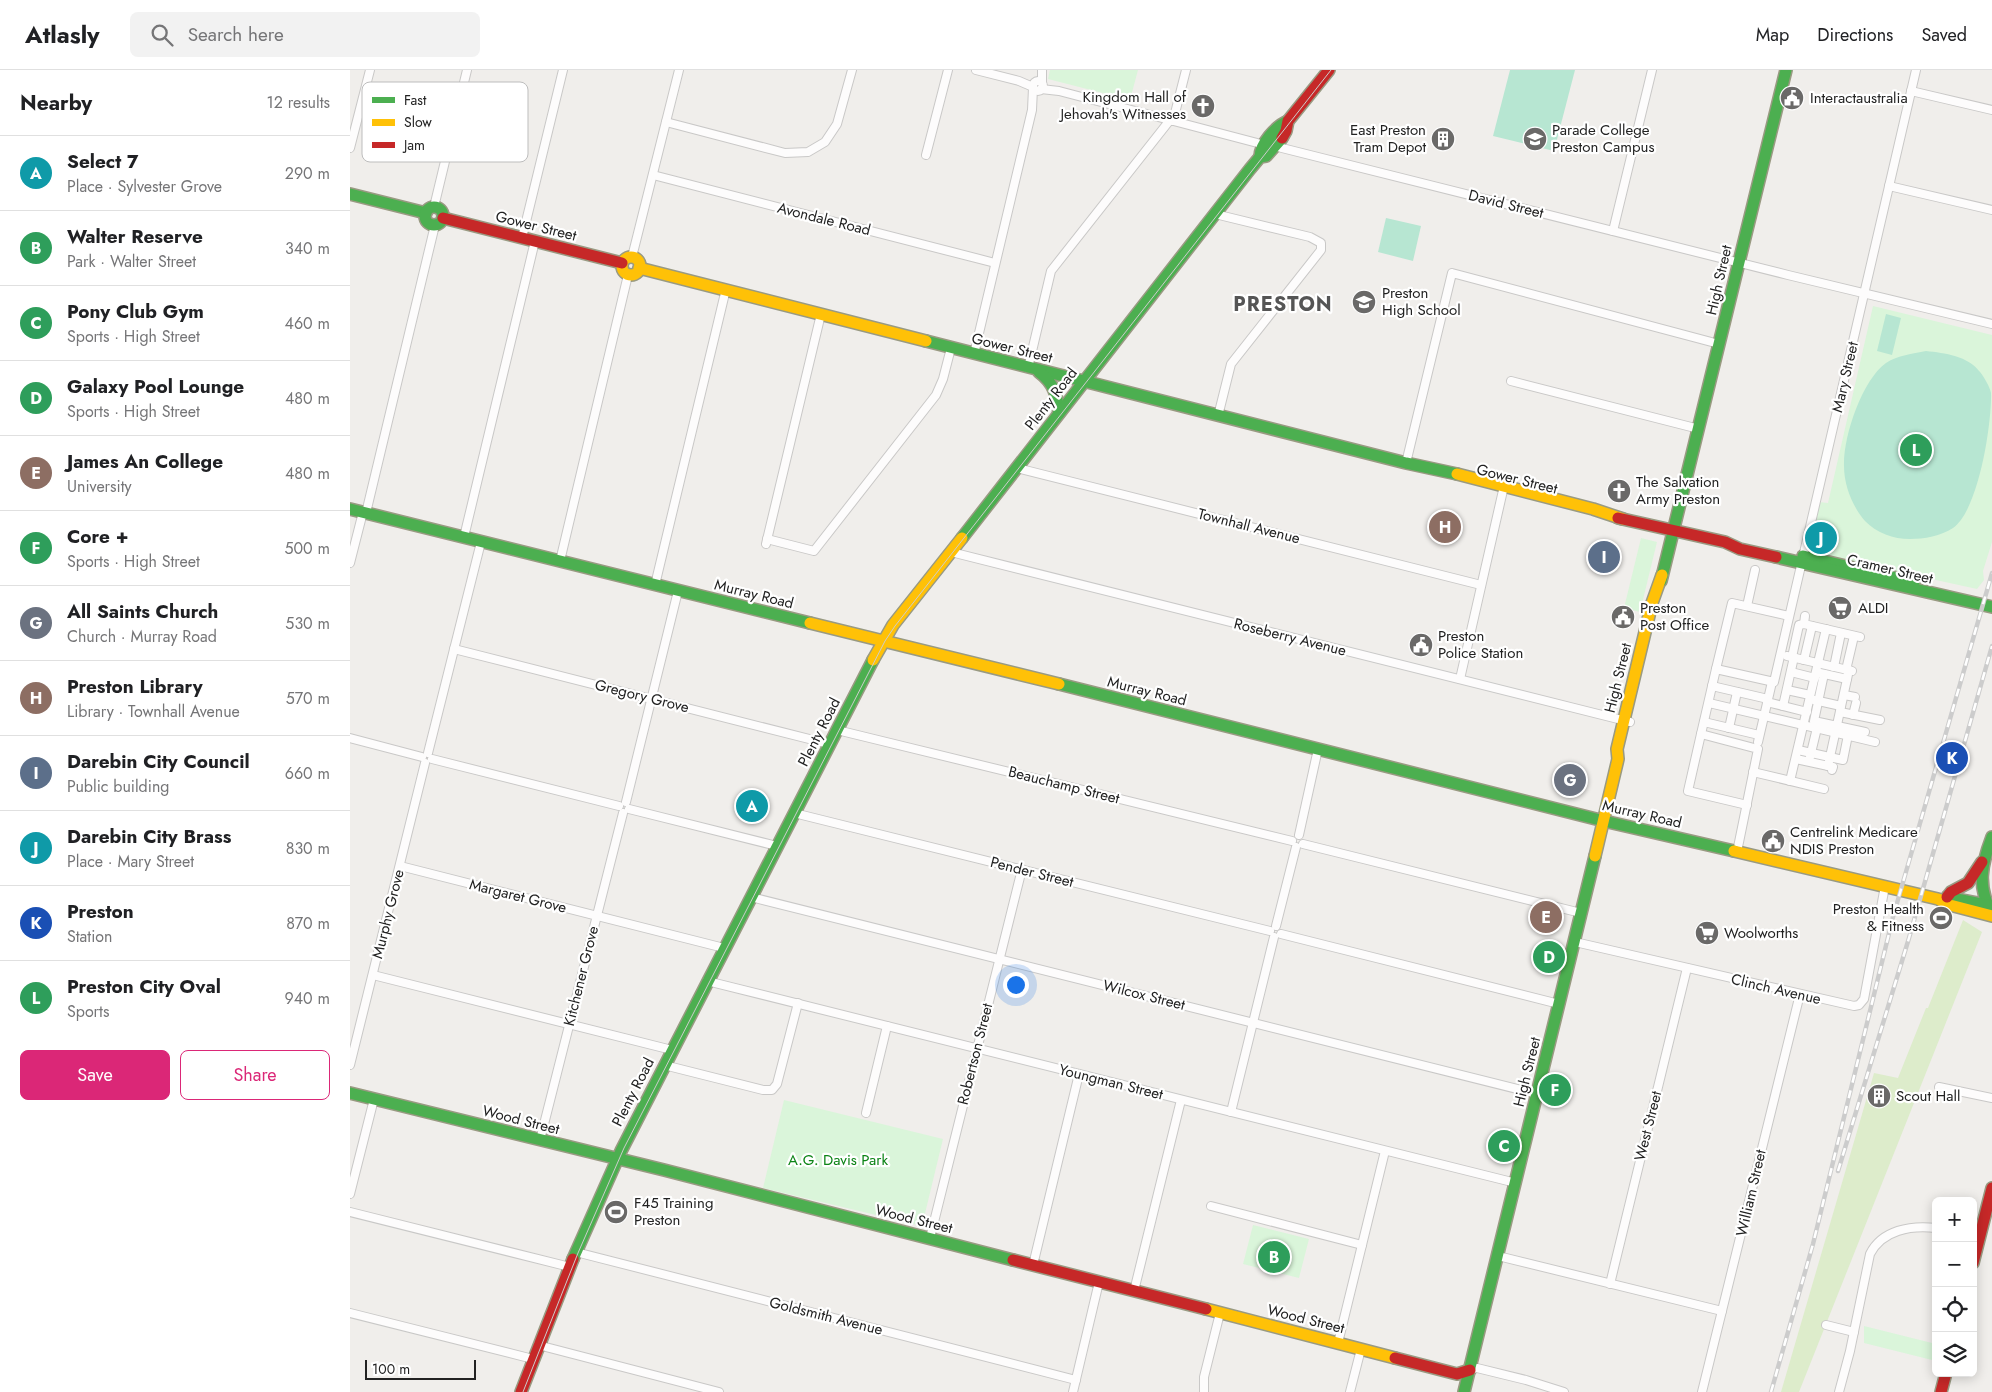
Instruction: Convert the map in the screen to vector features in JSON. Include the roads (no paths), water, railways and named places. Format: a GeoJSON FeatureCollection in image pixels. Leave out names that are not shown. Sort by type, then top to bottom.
{"type":"FeatureCollection","features":[{"type":"Feature","properties":{"kind":"main road","name":"Plenty Road"},"geometry":{"type":"LineString","coordinates":[[521,1392],[576,1252],[617,1159],[883,641],[893,625],[1260,157],[1266,156],[1269,146],[1289,128],[1288,121],[1329,70]]}},
{"type":"Feature","properties":{"kind":"main road","name":"High Street"},"geometry":{"type":"LineString","coordinates":[[1464,1392],[1604,821],[1618,760],[1617,749],[1626,722],[1652,603],[1662,575],[1680,496],[1688,475],[1696,429],[1780,70]]}},
{"type":"Feature","properties":{"kind":"main road","name":"High Street"},"geometry":{"type":"LineString","coordinates":[[1736,262],[1786,70]]}},
{"type":"Feature","properties":{"kind":"main road"},"geometry":{"type":"LineString","coordinates":[[350,194],[430,210],[428,223],[439,222]]}},
{"type":"Feature","properties":{"kind":"main road","name":"Gower Street"},"geometry":{"type":"LineString","coordinates":[[439,222],[627,260]]}},
{"type":"Feature","properties":{"kind":"main road"},"geometry":{"type":"LineString","coordinates":[[627,260],[639,261],[640,268],[636,273],[628,275],[622,270],[627,260]]}},
{"type":"Feature","properties":{"kind":"main road","name":"Gower Street"},"geometry":{"type":"LineString","coordinates":[[640,268],[1406,463],[1417,469],[1504,489],[1592,514],[1623,518],[1672,530]]}},
{"type":"Feature","properties":{"kind":"main road"},"geometry":{"type":"LineString","coordinates":[[1031,368],[1047,377],[1055,386],[1058,395],[1059,413]]}},
{"type":"Feature","properties":{"kind":"main road","name":"Murray Road"},"geometry":{"type":"LineString","coordinates":[[350,509],[923,650],[1604,821],[1991,910]]}},
{"type":"Feature","properties":{"kind":"main road","name":"Cramer Street"},"geometry":{"type":"LineString","coordinates":[[1672,530],[1726,542],[1740,549],[1802,560],[1992,600]]}},
{"type":"Feature","properties":{"kind":"main road","name":"Cramer Street"},"geometry":{"type":"LineString","coordinates":[[1802,560],[1992,607]]}},
{"type":"Feature","properties":{"kind":"main road"},"geometry":{"type":"LineString","coordinates":[[1943,898],[1968,884],[1982,862],[1992,837]]}},
{"type":"Feature","properties":{"kind":"main road"},"geometry":{"type":"LineString","coordinates":[[1982,862],[1982,882],[1991,910]]}},
{"type":"Feature","properties":{"kind":"main road","name":"Wood Street"},"geometry":{"type":"LineString","coordinates":[[350,1093],[930,1238],[1457,1374],[1470,1370]]}},
{"type":"Feature","properties":{"kind":"main road"},"geometry":{"type":"LineString","coordinates":[[1977,1235],[1992,1188]]}},
{"type":"Feature","properties":{"kind":"main road"},"geometry":{"type":"LineString","coordinates":[[1941,1392],[1945,1377]]}},
{"type":"Feature","properties":{"kind":"street"},"geometry":{"type":"LineString","coordinates":[[522,238],[563,70]]}},
{"type":"Feature","properties":{"kind":"street"},"geometry":{"type":"LineString","coordinates":[[627,260],[654,175],[679,70]]}},
{"type":"Feature","properties":{"kind":"street"},"geometry":{"type":"LineString","coordinates":[[666,122],[784,152],[808,152],[825,142],[837,124],[852,70]]}},
{"type":"Feature","properties":{"kind":"street"},"geometry":{"type":"LineString","coordinates":[[926,155],[948,70]]}},
{"type":"Feature","properties":{"kind":"street","name":"David Street"},"geometry":{"type":"LineString","coordinates":[[976,70],[1269,146],[1992,324]]}},
{"type":"Feature","properties":{"kind":"street"},"geometry":{"type":"LineString","coordinates":[[974,354],[1041,70]]}},
{"type":"Feature","properties":{"kind":"street"},"geometry":{"type":"LineString","coordinates":[[1031,368],[1051,271],[1172,120],[1186,70]]}},
{"type":"Feature","properties":{"kind":"street"},"geometry":{"type":"LineString","coordinates":[[1613,231],[1652,70]]}},
{"type":"Feature","properties":{"kind":"street","name":"Mary Street"},"geometry":{"type":"LineString","coordinates":[[1729,728],[1758,738],[1772,682],[1774,682],[1916,70]]}},
{"type":"Feature","properties":{"kind":"street"},"geometry":{"type":"LineString","coordinates":[[1911,91],[1992,110]]}},
{"type":"Feature","properties":{"kind":"street"},"geometry":{"type":"LineString","coordinates":[[350,148],[362,101]]}},
{"type":"Feature","properties":{"kind":"street"},"geometry":{"type":"LineString","coordinates":[[430,210],[443,162]]}},
{"type":"Feature","properties":{"kind":"street","name":"Avondale Road"},"geometry":{"type":"LineString","coordinates":[[654,175],[995,263]]}},
{"type":"Feature","properties":{"kind":"street"},"geometry":{"type":"LineString","coordinates":[[1889,186],[1992,210]]}},
{"type":"Feature","properties":{"kind":"street"},"geometry":{"type":"LineString","coordinates":[[1216,214],[1310,237],[1321,243],[1321,250],[1231,364],[1218,416]]}},
{"type":"Feature","properties":{"kind":"street"},"geometry":{"type":"LineString","coordinates":[[350,563],[365,513],[439,222]]}},
{"type":"Feature","properties":{"kind":"street"},"geometry":{"type":"LineString","coordinates":[[464,537],[535,241]]}},
{"type":"Feature","properties":{"kind":"street"},"geometry":{"type":"LineString","coordinates":[[1406,463],[1452,273],[1717,343]]}},
{"type":"Feature","properties":{"kind":"street"},"geometry":{"type":"LineString","coordinates":[[560,561],[628,275]]}},
{"type":"Feature","properties":{"kind":"street"},"geometry":{"type":"LineString","coordinates":[[655,585],[726,289]]}},
{"type":"Feature","properties":{"kind":"street"},"geometry":{"type":"LineString","coordinates":[[820,314],[766,542],[814,551],[936,395],[943,380],[951,348]]}},
{"type":"Feature","properties":{"kind":"street"},"geometry":{"type":"LineString","coordinates":[[1511,381],[1696,429]]}},
{"type":"Feature","properties":{"kind":"street","name":"Townhall Avenue"},"geometry":{"type":"LineString","coordinates":[[1017,468],[1481,585]]}},
{"type":"Feature","properties":{"kind":"street"},"geometry":{"type":"LineString","coordinates":[[1460,680],[1504,489]]}},
{"type":"Feature","properties":{"kind":"street","name":"Murphy Grove"},"geometry":{"type":"LineString","coordinates":[[350,1064],[481,542]]}},
{"type":"Feature","properties":{"kind":"street","name":"Roseberry Avenue"},"geometry":{"type":"LineString","coordinates":[[951,552],[1626,722]]}},
{"type":"Feature","properties":{"kind":"street"},"geometry":{"type":"LineString","coordinates":[[1746,606],[1755,570]]}},
{"type":"Feature","properties":{"kind":"street","name":"Kitchener Grove"},"geometry":{"type":"LineString","coordinates":[[540,1140],[678,591]]}},
{"type":"Feature","properties":{"kind":"street"},"geometry":{"type":"LineString","coordinates":[[1747,805],[1688,791],[1732,603],[1789,616]]}},
{"type":"Feature","properties":{"kind":"street"},"geometry":{"type":"LineString","coordinates":[[1804,660],[1807,622]]}},
{"type":"Feature","properties":{"kind":"street"},"geometry":{"type":"LineString","coordinates":[[1783,706],[1791,672],[1791,657],[1799,625],[1807,622],[1826,629],[1857,636],[1830,757],[1830,768],[1796,758]]}},
{"type":"Feature","properties":{"kind":"street"},"geometry":{"type":"LineString","coordinates":[[1790,781],[1826,629]]}},
{"type":"Feature","properties":{"kind":"street"},"geometry":{"type":"LineString","coordinates":[[1834,667],[1842,633]]}},
{"type":"Feature","properties":{"kind":"street","name":"Gregory Grove"},"geometry":{"type":"LineString","coordinates":[[454,650],[829,744]]}},
{"type":"Feature","properties":{"kind":"street"},"geometry":{"type":"LineString","coordinates":[[1791,657],[1849,670]]}},
{"type":"Feature","properties":{"kind":"street"},"geometry":{"type":"LineString","coordinates":[[1716,669],[1772,682]]}},
{"type":"Feature","properties":{"kind":"street"},"geometry":{"type":"LineString","coordinates":[[1791,672],[1815,675],[1824,674],[1847,679]]}},
{"type":"Feature","properties":{"kind":"street"},"geometry":{"type":"LineString","coordinates":[[1810,762],[1818,701],[1824,674]]}},
{"type":"Feature","properties":{"kind":"street"},"geometry":{"type":"LineString","coordinates":[[1712,686],[1783,706],[1815,724],[1864,736],[1875,742]]}},
{"type":"Feature","properties":{"kind":"street"},"geometry":{"type":"LineString","coordinates":[[1721,706],[1725,689]]}},
{"type":"Feature","properties":{"kind":"street"},"geometry":{"type":"LineString","coordinates":[[1787,690],[1810,697],[1853,715],[1880,720]]}},
{"type":"Feature","properties":{"kind":"street"},"geometry":{"type":"LineString","coordinates":[[1704,722],[1729,728],[1737,692]]}},
{"type":"Feature","properties":{"kind":"street"},"geometry":{"type":"LineString","coordinates":[[1844,695],[1856,700],[1853,715]]}},
{"type":"Feature","properties":{"kind":"street"},"geometry":{"type":"LineString","coordinates":[[1709,703],[1764,716],[1805,718]]}},
{"type":"Feature","properties":{"kind":"street"},"geometry":{"type":"LineString","coordinates":[[1864,736],[1868,718]]}},
{"type":"Feature","properties":{"kind":"street"},"geometry":{"type":"LineString","coordinates":[[1836,729],[1848,735],[1864,736]]}},
{"type":"Feature","properties":{"kind":"street","name":"Beauchamp Street"},"geometry":{"type":"LineString","coordinates":[[837,730],[1581,913]]}},
{"type":"Feature","properties":{"kind":"street"},"geometry":{"type":"LineString","coordinates":[[1701,734],[1758,749],[1737,852]]}},
{"type":"Feature","properties":{"kind":"street"},"geometry":{"type":"LineString","coordinates":[[1798,750],[1843,760],[1848,735]]}},
{"type":"Feature","properties":{"kind":"street"},"geometry":{"type":"LineString","coordinates":[[350,738],[777,846]]}},
{"type":"Feature","properties":{"kind":"street"},"geometry":{"type":"LineString","coordinates":[[1231,1112],[1297,844],[1303,840],[1299,835],[1318,749]]}},
{"type":"Feature","properties":{"kind":"street"},"geometry":{"type":"LineString","coordinates":[[1753,772],[1824,789]]}},
{"type":"Feature","properties":{"kind":"street","name":"Pender Street"},"geometry":{"type":"LineString","coordinates":[[794,813],[1559,1004]]}},
{"type":"Feature","properties":{"kind":"street","name":"Margaret Grove"},"geometry":{"type":"LineString","coordinates":[[400,866],[724,948]]}},
{"type":"Feature","properties":{"kind":"street","name":"Robertson Street"},"geometry":{"type":"LineString","coordinates":[[930,1238],[1022,870]]}},
{"type":"Feature","properties":{"kind":"street","name":"Clinch Avenue"},"geometry":{"type":"LineString","coordinates":[[1575,942],[1854,1006],[1862,1003],[1885,886]]}},
{"type":"Feature","properties":{"kind":"street","name":"Wilcox Street"},"geometry":{"type":"LineString","coordinates":[[751,896],[1537,1094]]}},
{"type":"Feature","properties":{"kind":"street","name":"West Street"},"geometry":{"type":"LineString","coordinates":[[1610,1284],[1687,968]]}},
{"type":"Feature","properties":{"kind":"street"},"geometry":{"type":"LineString","coordinates":[[373,975],[672,1050]]}},
{"type":"Feature","properties":{"kind":"street","name":"Youngman Street"},"geometry":{"type":"LineString","coordinates":[[707,981],[1516,1183]]}},
{"type":"Feature","properties":{"kind":"street","name":"William Street"},"geometry":{"type":"LineString","coordinates":[[1702,1392],[1800,994]]}},
{"type":"Feature","properties":{"kind":"street"},"geometry":{"type":"LineString","coordinates":[[664,1065],[763,1090],[772,1090],[777,1084],[798,1003]]}},
{"type":"Feature","properties":{"kind":"street"},"geometry":{"type":"LineString","coordinates":[[866,1113],[887,1026]]}},
{"type":"Feature","properties":{"kind":"street"},"geometry":{"type":"LineString","coordinates":[[1032,1265],[1079,1074]]}},
{"type":"Feature","properties":{"kind":"street"},"geometry":{"type":"LineString","coordinates":[[1939,1087],[1992,1098]]}},
{"type":"Feature","properties":{"kind":"street"},"geometry":{"type":"LineString","coordinates":[[350,1194],[374,1099]]}},
{"type":"Feature","properties":{"kind":"street"},"geometry":{"type":"LineString","coordinates":[[1134,1291],[1181,1100]]}},
{"type":"Feature","properties":{"kind":"street"},"geometry":{"type":"LineString","coordinates":[[1338,1343],[1385,1151]]}},
{"type":"Feature","properties":{"kind":"street"},"geometry":{"type":"LineString","coordinates":[[1211,1206],[1362,1245]]}},
{"type":"Feature","properties":{"kind":"street"},"geometry":{"type":"LineString","coordinates":[[350,1212],[570,1267]]}},
{"type":"Feature","properties":{"kind":"street"},"geometry":{"type":"LineString","coordinates":[[1839,1392],[1873,1247],[1897,1230],[1919,1227],[1932,1228]]}},
{"type":"Feature","properties":{"kind":"street","name":"Goldsmith Avenue"},"geometry":{"type":"LineString","coordinates":[[576,1252],[1076,1380]]}},
{"type":"Feature","properties":{"kind":"street"},"geometry":{"type":"LineString","coordinates":[[1498,1256],[1722,1311]]}},
{"type":"Feature","properties":{"kind":"street"},"geometry":{"type":"LineString","coordinates":[[1073,1392],[1099,1282]]}},
{"type":"Feature","properties":{"kind":"street"},"geometry":{"type":"LineString","coordinates":[[350,1313],[533,1359]]}},
{"type":"Feature","properties":{"kind":"street"},"geometry":{"type":"LineString","coordinates":[[1204,1392],[1207,1361],[1220,1313]]}},
{"type":"Feature","properties":{"kind":"street"},"geometry":{"type":"LineString","coordinates":[[1826,1324],[1854,1332]]}},
{"type":"Feature","properties":{"kind":"street"},"geometry":{"type":"LineString","coordinates":[[538,1345],[718,1392]]}},
{"type":"Feature","properties":{"kind":"street"},"geometry":{"type":"LineString","coordinates":[[1350,1392],[1361,1349]]}},
{"type":"Feature","properties":{"kind":"street"},"geometry":{"type":"LineString","coordinates":[[1470,1370],[1477,1368],[1564,1392]]}},
{"type":"Feature","properties":{"kind":"tram line"},"geometry":{"type":"LineString","coordinates":[[523,1392],[578,1253],[624,1148],[885,641],[1331,70]]}},
{"type":"Feature","properties":{"kind":"railway"},"geometry":{"type":"LineString","coordinates":[[1771,1392],[1813,1244],[1893,917],[1992,573]]}},
{"type":"Feature","properties":{"kind":"railway"},"geometry":{"type":"LineString","coordinates":[[1838,1171],[1909,938],[1992,646]]}},
{"type":"Feature","properties":{"kind":"place","name":"Interactaustralia"},"geometry":{"type":"Point","coordinates":[1792,98]}},
{"type":"Feature","properties":{"kind":"place","name":"Kingdom Hall of Jehovah's Witnesses"},"geometry":{"type":"Point","coordinates":[1203,106]}},
{"type":"Feature","properties":{"kind":"place","name":"East Preston Tram Depot"},"geometry":{"type":"Point","coordinates":[1443,139]}},
{"type":"Feature","properties":{"kind":"place","name":"Parade College Preston Campus"},"geometry":{"type":"Point","coordinates":[1535,139]}},
{"type":"Feature","properties":{"kind":"place","name":"Preston High School"},"geometry":{"type":"Point","coordinates":[1364,302]}},
{"type":"Feature","properties":{"kind":"place","name":"Preston City Oval"},"geometry":{"type":"Point","coordinates":[1916,450]}},
{"type":"Feature","properties":{"kind":"place","name":"The Salvation Army Preston"},"geometry":{"type":"Point","coordinates":[1619,491]}},
{"type":"Feature","properties":{"kind":"place","name":"Preston Library"},"geometry":{"type":"Point","coordinates":[1445,527]}},
{"type":"Feature","properties":{"kind":"place","name":"Darebin City Brass"},"geometry":{"type":"Point","coordinates":[1821,538]}},
{"type":"Feature","properties":{"kind":"place","name":"Darebin City Council"},"geometry":{"type":"Point","coordinates":[1604,557]}},
{"type":"Feature","properties":{"kind":"place","name":"ALDI"},"geometry":{"type":"Point","coordinates":[1840,608]}},
{"type":"Feature","properties":{"kind":"place","name":"Preston Post Office"},"geometry":{"type":"Point","coordinates":[1623,617]}},
{"type":"Feature","properties":{"kind":"place","name":"Preston Police Station"},"geometry":{"type":"Point","coordinates":[1421,645]}},
{"type":"Feature","properties":{"kind":"place","name":"Preston"},"geometry":{"type":"Point","coordinates":[1952,758]}},
{"type":"Feature","properties":{"kind":"place","name":"All Saints Church"},"geometry":{"type":"Point","coordinates":[1570,780]}},
{"type":"Feature","properties":{"kind":"place","name":"Select 7"},"geometry":{"type":"Point","coordinates":[752,806]}},
{"type":"Feature","properties":{"kind":"place","name":"Centrelink Medicare NDIS Preston"},"geometry":{"type":"Point","coordinates":[1773,841]}},
{"type":"Feature","properties":{"kind":"place","name":"James An College"},"geometry":{"type":"Point","coordinates":[1546,917]}},
{"type":"Feature","properties":{"kind":"place","name":"Preston Health & Fitness"},"geometry":{"type":"Point","coordinates":[1941,918]}},
{"type":"Feature","properties":{"kind":"place","name":"Woolworths"},"geometry":{"type":"Point","coordinates":[1707,933]}},
{"type":"Feature","properties":{"kind":"place","name":"Galaxy Pool Lounge"},"geometry":{"type":"Point","coordinates":[1549,957]}},
{"type":"Feature","properties":{"kind":"place","name":"Core +"},"geometry":{"type":"Point","coordinates":[1555,1090]}},
{"type":"Feature","properties":{"kind":"place","name":"Scout Hall"},"geometry":{"type":"Point","coordinates":[1879,1096]}},
{"type":"Feature","properties":{"kind":"place","name":"Pony Club Gym"},"geometry":{"type":"Point","coordinates":[1504,1146]}},
{"type":"Feature","properties":{"kind":"place","name":"F45 Training Preston"},"geometry":{"type":"Point","coordinates":[616,1212]}},
{"type":"Feature","properties":{"kind":"place","name":"Walter Reserve"},"geometry":{"type":"Point","coordinates":[1274,1257]}},
{"type":"Feature","properties":{"kind":"district","name":"PRESTON"},"geometry":{"type":"Point","coordinates":[1283,304]}},
{"type":"Feature","properties":{"kind":"park label","name":"A.G. Davis Park"},"geometry":{"type":"Point","coordinates":[838,1160]}}]}
